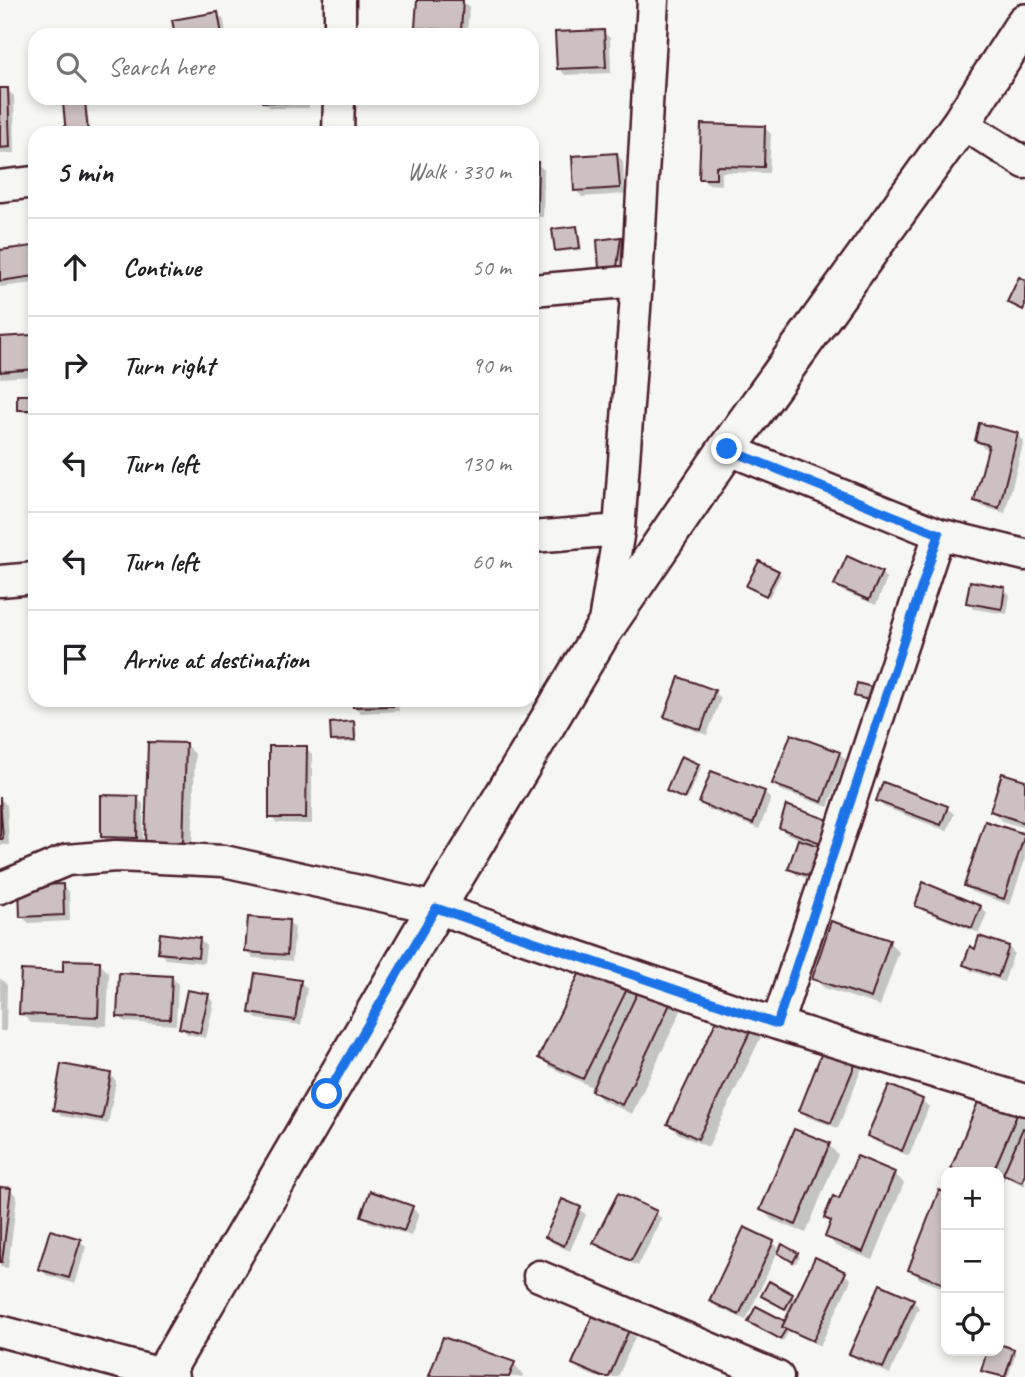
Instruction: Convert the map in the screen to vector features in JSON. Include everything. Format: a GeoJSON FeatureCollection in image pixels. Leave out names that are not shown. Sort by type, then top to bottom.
{"type":"FeatureCollection","features":[{"type":"Feature","properties":{"kind":"street"},"geometry":{"type":"LineString","coordinates":[[340,0],[340,28]]}},
{"type":"Feature","properties":{"kind":"street"},"geometry":{"type":"LineString","coordinates":[[602,632],[619,530],[653,0]]}},
{"type":"Feature","properties":{"kind":"street"},"geometry":{"type":"LineString","coordinates":[[0,1331],[166,1376],[436,908],[602,632],[727,449],[961,122],[1025,23]]}},
{"type":"Feature","properties":{"kind":"street"},"geometry":{"type":"LineString","coordinates":[[338,126],[339,105]]}},
{"type":"Feature","properties":{"kind":"street"},"geometry":{"type":"LineString","coordinates":[[961,122],[1025,163]]}},
{"type":"Feature","properties":{"kind":"street"},"geometry":{"type":"LineString","coordinates":[[0,186],[28,183]]}},
{"type":"Feature","properties":{"kind":"street"},"geometry":{"type":"LineString","coordinates":[[539,289],[637,281]]}},
{"type":"Feature","properties":{"kind":"street"},"geometry":{"type":"LineString","coordinates":[[727,449],[939,534],[1025,555]]}},
{"type":"Feature","properties":{"kind":"street"},"geometry":{"type":"LineString","coordinates":[[539,536],[619,530]]}},
{"type":"Feature","properties":{"kind":"street"},"geometry":{"type":"LineString","coordinates":[[777,1024],[939,534]]}},
{"type":"Feature","properties":{"kind":"street"},"geometry":{"type":"LineString","coordinates":[[0,581],[28,579]]}},
{"type":"Feature","properties":{"kind":"street"},"geometry":{"type":"LineString","coordinates":[[0,888],[67,860],[116,856],[224,861],[436,908],[777,1024],[1025,1100]]}},
{"type":"Feature","properties":{"kind":"street"},"geometry":{"type":"LineString","coordinates":[[539,1276],[778,1377]]}},
{"type":"Feature","properties":{"kind":"building"},"geometry":{"type":"Polygon","coordinates":[[[417,0],[463,0],[461,28],[415,28],[417,0]]]}},
{"type":"Feature","properties":{"kind":"building"},"geometry":{"type":"Polygon","coordinates":[[[218,12],[221,28],[174,28],[172,20],[218,12]]]}},
{"type":"Feature","properties":{"kind":"building"},"geometry":{"type":"Polygon","coordinates":[[[604,30],[606,67],[557,69],[555,32],[604,30]]]}},
{"type":"Feature","properties":{"kind":"building"},"geometry":{"type":"Polygon","coordinates":[[[0,88],[8,88],[10,147],[0,148],[0,88]]]}},
{"type":"Feature","properties":{"kind":"building"},"geometry":{"type":"Polygon","coordinates":[[[63,105],[85,105],[87,126],[65,126],[63,105]]]}},
{"type":"Feature","properties":{"kind":"building"},"geometry":{"type":"Polygon","coordinates":[[[701,124],[765,126],[764,167],[716,166],[716,179],[699,179],[701,124]]]}},
{"type":"Feature","properties":{"kind":"building"},"geometry":{"type":"Polygon","coordinates":[[[617,153],[620,188],[574,191],[572,156],[617,153]]]}},
{"type":"Feature","properties":{"kind":"building"},"geometry":{"type":"Polygon","coordinates":[[[577,226],[580,248],[555,251],[552,229],[577,226]]]}},
{"type":"Feature","properties":{"kind":"building"},"geometry":{"type":"Polygon","coordinates":[[[621,237],[617,267],[599,268],[597,240],[621,237]]]}},
{"type":"Feature","properties":{"kind":"building"},"geometry":{"type":"Polygon","coordinates":[[[28,247],[28,277],[0,281],[0,250],[28,247]]]}},
{"type":"Feature","properties":{"kind":"building"},"geometry":{"type":"Polygon","coordinates":[[[1019,277],[1025,280],[1023,310],[1007,302],[1019,277]]]}},
{"type":"Feature","properties":{"kind":"building"},"geometry":{"type":"Polygon","coordinates":[[[28,335],[28,370],[0,372],[0,337],[28,335]]]}},
{"type":"Feature","properties":{"kind":"building"},"geometry":{"type":"Polygon","coordinates":[[[17,395],[28,395],[28,410],[17,410],[17,395]]]}},
{"type":"Feature","properties":{"kind":"building"},"geometry":{"type":"Polygon","coordinates":[[[979,423],[1018,433],[999,508],[974,501],[989,445],[975,441],[979,423]]]}},
{"type":"Feature","properties":{"kind":"building"},"geometry":{"type":"Polygon","coordinates":[[[847,556],[882,572],[869,600],[834,585],[847,556]]]}},
{"type":"Feature","properties":{"kind":"building"},"geometry":{"type":"Polygon","coordinates":[[[759,561],[779,571],[766,596],[746,586],[759,561]]]}},
{"type":"Feature","properties":{"kind":"building"},"geometry":{"type":"Polygon","coordinates":[[[970,581],[1005,587],[1002,609],[966,603],[970,581]]]}},
{"type":"Feature","properties":{"kind":"building"},"geometry":{"type":"Polygon","coordinates":[[[679,677],[715,690],[701,730],[664,717],[679,677]]]}},
{"type":"Feature","properties":{"kind":"building"},"geometry":{"type":"Polygon","coordinates":[[[857,683],[876,688],[872,701],[854,696],[857,683]]]}},
{"type":"Feature","properties":{"kind":"building"},"geometry":{"type":"Polygon","coordinates":[[[354,721],[355,740],[331,741],[330,723],[354,721]]]}},
{"type":"Feature","properties":{"kind":"building"},"geometry":{"type":"Polygon","coordinates":[[[791,734],[840,752],[822,802],[772,784],[791,734]]]}},
{"type":"Feature","properties":{"kind":"building"},"geometry":{"type":"Polygon","coordinates":[[[148,742],[186,743],[183,845],[145,844],[148,742]]]}},
{"type":"Feature","properties":{"kind":"building"},"geometry":{"type":"Polygon","coordinates":[[[269,746],[307,746],[306,818],[269,818],[269,746]]]}},
{"type":"Feature","properties":{"kind":"building"},"geometry":{"type":"Polygon","coordinates":[[[681,756],[699,764],[684,799],[666,791],[681,756]]]}},
{"type":"Feature","properties":{"kind":"building"},"geometry":{"type":"Polygon","coordinates":[[[711,771],[765,791],[753,824],[699,803],[711,771]]]}},
{"type":"Feature","properties":{"kind":"building"},"geometry":{"type":"Polygon","coordinates":[[[1002,773],[1025,780],[1025,823],[990,811],[1002,773]]]}},
{"type":"Feature","properties":{"kind":"building"},"geometry":{"type":"Polygon","coordinates":[[[883,782],[948,806],[941,825],[876,801],[883,782]]]}},
{"type":"Feature","properties":{"kind":"building"},"geometry":{"type":"Polygon","coordinates":[[[101,795],[138,796],[137,838],[101,837],[101,795]]]}},
{"type":"Feature","properties":{"kind":"building"},"geometry":{"type":"Polygon","coordinates":[[[0,797],[3,839],[0,839],[0,797]]]}},
{"type":"Feature","properties":{"kind":"building"},"geometry":{"type":"Polygon","coordinates":[[[786,805],[829,820],[821,843],[779,828],[786,805]]]}},
{"type":"Feature","properties":{"kind":"building"},"geometry":{"type":"Polygon","coordinates":[[[985,821],[1025,834],[1004,899],[964,886],[985,821]]]}},
{"type":"Feature","properties":{"kind":"building"},"geometry":{"type":"Polygon","coordinates":[[[798,839],[822,847],[812,877],[788,869],[798,839]]]}},
{"type":"Feature","properties":{"kind":"building"},"geometry":{"type":"Polygon","coordinates":[[[923,882],[981,906],[972,928],[915,906],[923,882]]]}},
{"type":"Feature","properties":{"kind":"building"},"geometry":{"type":"Polygon","coordinates":[[[63,884],[64,915],[20,917],[19,886],[63,884]]]}},
{"type":"Feature","properties":{"kind":"building"},"geometry":{"type":"Polygon","coordinates":[[[248,917],[289,920],[287,955],[245,952],[248,917]]]}},
{"type":"Feature","properties":{"kind":"building"},"geometry":{"type":"Polygon","coordinates":[[[831,921],[890,940],[871,998],[812,979],[831,921]]]}},
{"type":"Feature","properties":{"kind":"building"},"geometry":{"type":"Polygon","coordinates":[[[160,933],[200,938],[198,957],[158,953],[160,933]]]}},
{"type":"Feature","properties":{"kind":"building"},"geometry":{"type":"Polygon","coordinates":[[[979,936],[1009,946],[998,977],[963,965],[970,946],[975,949],[979,936]]]}},
{"type":"Feature","properties":{"kind":"building"},"geometry":{"type":"Polygon","coordinates":[[[63,960],[100,961],[98,1017],[19,1014],[21,970],[63,972],[63,960]]]}},
{"type":"Feature","properties":{"kind":"building"},"geometry":{"type":"Polygon","coordinates":[[[586,960],[631,981],[583,1079],[538,1058],[586,960]]]}},
{"type":"Feature","properties":{"kind":"building"},"geometry":{"type":"Polygon","coordinates":[[[119,973],[172,976],[170,1019],[117,1017],[119,973]]]}},
{"type":"Feature","properties":{"kind":"building"},"geometry":{"type":"Polygon","coordinates":[[[255,973],[301,980],[295,1020],[249,1013],[255,973]]]}},
{"type":"Feature","properties":{"kind":"building"},"geometry":{"type":"Polygon","coordinates":[[[641,985],[672,1000],[622,1105],[591,1091],[641,985]]]}},
{"type":"Feature","properties":{"kind":"building"},"geometry":{"type":"Polygon","coordinates":[[[187,990],[209,994],[200,1033],[179,1028],[187,990]]]}},
{"type":"Feature","properties":{"kind":"building"},"geometry":{"type":"Polygon","coordinates":[[[721,1011],[753,1026],[698,1139],[667,1124],[721,1011]]]}},
{"type":"Feature","properties":{"kind":"building"},"geometry":{"type":"Polygon","coordinates":[[[824,1047],[857,1060],[831,1123],[799,1111],[824,1047]]]}},
{"type":"Feature","properties":{"kind":"building"},"geometry":{"type":"Polygon","coordinates":[[[61,1064],[111,1073],[102,1119],[53,1110],[61,1064]]]}},
{"type":"Feature","properties":{"kind":"building"},"geometry":{"type":"Polygon","coordinates":[[[889,1085],[923,1099],[902,1151],[867,1136],[889,1085]]]}},
{"type":"Feature","properties":{"kind":"building"},"geometry":{"type":"Polygon","coordinates":[[[982,1092],[1020,1108],[995,1167],[951,1167],[982,1092]]]}},
{"type":"Feature","properties":{"kind":"building"},"geometry":{"type":"Polygon","coordinates":[[[1023,1128],[1025,1174],[1022,1182],[1004,1174],[1023,1128]]]}},
{"type":"Feature","properties":{"kind":"building"},"geometry":{"type":"Polygon","coordinates":[[[794,1129],[830,1143],[796,1225],[760,1210],[794,1129]]]}},
{"type":"Feature","properties":{"kind":"building"},"geometry":{"type":"Polygon","coordinates":[[[857,1156],[895,1172],[863,1252],[825,1237],[831,1221],[824,1218],[833,1196],[839,1199],[857,1156]]]}},
{"type":"Feature","properties":{"kind":"building"},"geometry":{"type":"Polygon","coordinates":[[[0,1187],[11,1188],[2,1262],[0,1262],[0,1187]]]}},
{"type":"Feature","properties":{"kind":"building"},"geometry":{"type":"Polygon","coordinates":[[[939,1190],[941,1283],[908,1270],[939,1190]]]}},
{"type":"Feature","properties":{"kind":"building"},"geometry":{"type":"Polygon","coordinates":[[[370,1191],[413,1206],[404,1231],[361,1216],[370,1191]]]}},
{"type":"Feature","properties":{"kind":"building"},"geometry":{"type":"Polygon","coordinates":[[[618,1193],[657,1211],[631,1261],[593,1243],[618,1193]]]}},
{"type":"Feature","properties":{"kind":"building"},"geometry":{"type":"Polygon","coordinates":[[[562,1199],[581,1207],[564,1246],[545,1237],[562,1199]]]}},
{"type":"Feature","properties":{"kind":"building"},"geometry":{"type":"Polygon","coordinates":[[[744,1227],[774,1241],[739,1315],[709,1301],[744,1227]]]}},
{"type":"Feature","properties":{"kind":"building"},"geometry":{"type":"Polygon","coordinates":[[[50,1230],[81,1239],[69,1278],[38,1269],[50,1230]]]}},
{"type":"Feature","properties":{"kind":"building"},"geometry":{"type":"Polygon","coordinates":[[[782,1244],[798,1253],[793,1262],[778,1253],[782,1244]]]}},
{"type":"Feature","properties":{"kind":"building"},"geometry":{"type":"Polygon","coordinates":[[[815,1257],[846,1272],[813,1341],[782,1327],[815,1257]]]}},
{"type":"Feature","properties":{"kind":"building"},"geometry":{"type":"Polygon","coordinates":[[[769,1281],[793,1294],[785,1309],[761,1296],[769,1281]]]}},
{"type":"Feature","properties":{"kind":"building"},"geometry":{"type":"Polygon","coordinates":[[[880,1284],[914,1299],[883,1368],[849,1354],[880,1284]]]}},
{"type":"Feature","properties":{"kind":"building"},"geometry":{"type":"Polygon","coordinates":[[[756,1306],[785,1321],[782,1327],[786,1329],[780,1339],[748,1322],[756,1306]]]}},
{"type":"Feature","properties":{"kind":"building"},"geometry":{"type":"Polygon","coordinates":[[[593,1314],[629,1330],[609,1377],[602,1377],[572,1364],[593,1314]]]}},
{"type":"Feature","properties":{"kind":"building"},"geometry":{"type":"Polygon","coordinates":[[[443,1337],[515,1362],[509,1377],[429,1376],[443,1337]]]}},
{"type":"Feature","properties":{"kind":"building"},"geometry":{"type":"Polygon","coordinates":[[[1004,1346],[1014,1349],[1005,1377],[981,1371],[986,1356],[1004,1356],[1004,1346]]]}},
{"type":"Feature","properties":{"kind":"route"},"geometry":{"type":"LineString","coordinates":[[327,1094],[436,908],[777,1024],[939,534],[727,449]]}}]}
